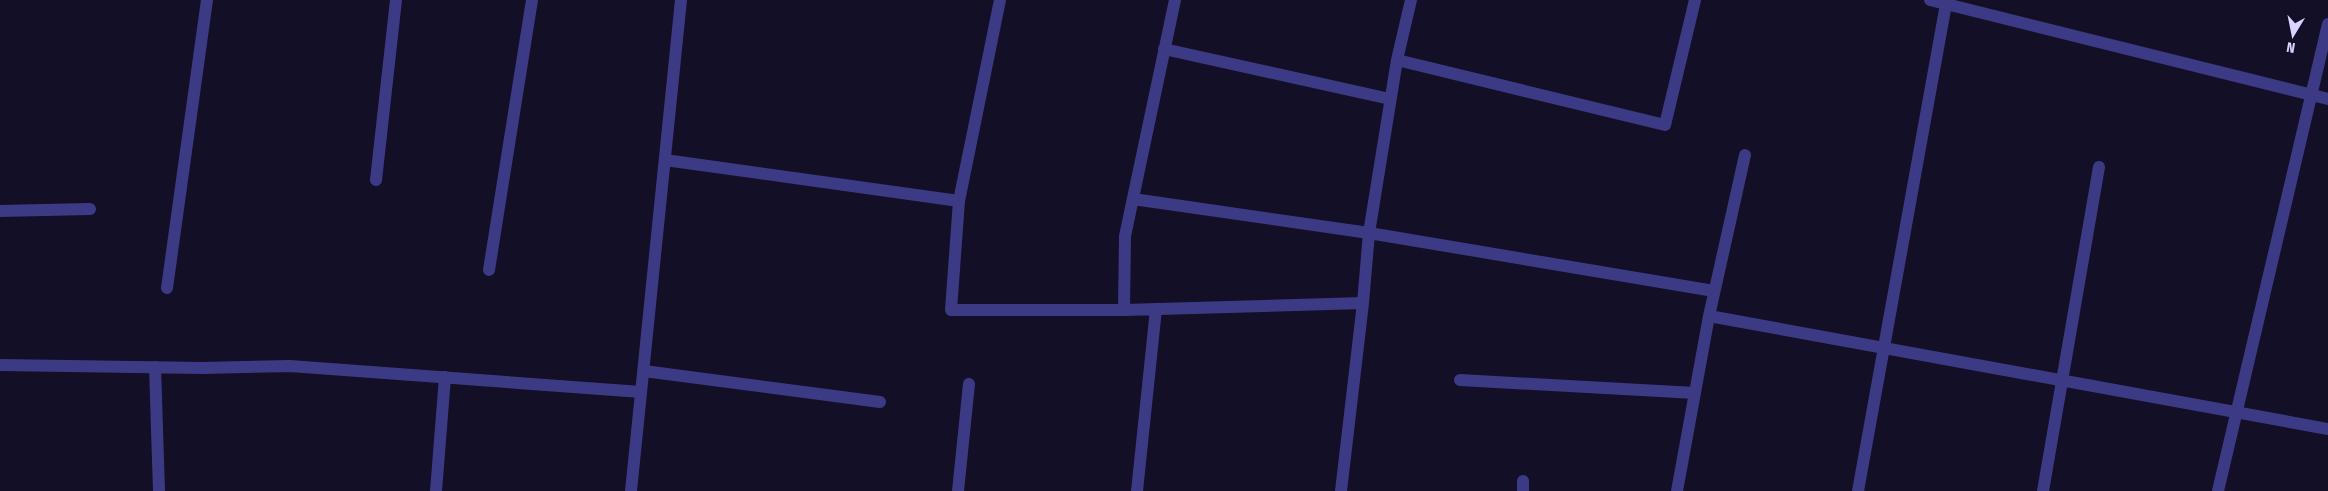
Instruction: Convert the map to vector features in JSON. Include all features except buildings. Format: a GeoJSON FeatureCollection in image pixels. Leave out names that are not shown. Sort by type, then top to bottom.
{"type":"FeatureCollection","features":[{"type":"Feature","properties":{"kind":"street"},"geometry":{"type":"LineString","coordinates":[[168,288],[207,0]]}},
{"type":"Feature","properties":{"kind":"street"},"geometry":{"type":"LineString","coordinates":[[376,180],[396,0]]}},
{"type":"Feature","properties":{"kind":"street"},"geometry":{"type":"LineString","coordinates":[[489,270],[532,0]]}},
{"type":"Feature","properties":{"kind":"street"},"geometry":{"type":"LineString","coordinates":[[631,491],[681,0]]}},
{"type":"Feature","properties":{"kind":"street"},"geometry":{"type":"LineString","coordinates":[[1000,0],[959,201],[951,310],[1124,310],[1364,303]]}},
{"type":"Feature","properties":{"kind":"street"},"geometry":{"type":"LineString","coordinates":[[1124,310],[1125,236],[1175,0]]}},
{"type":"Feature","properties":{"kind":"street"},"geometry":{"type":"LineString","coordinates":[[1341,491],[1364,303],[1369,233],[1397,60],[1411,0]]}},
{"type":"Feature","properties":{"kind":"street"},"geometry":{"type":"LineString","coordinates":[[1397,60],[1665,125],[1695,0]]}},
{"type":"Feature","properties":{"kind":"street"},"geometry":{"type":"LineString","coordinates":[[1930,0],[2312,96],[2328,98]]}},
{"type":"Feature","properties":{"kind":"street"},"geometry":{"type":"LineString","coordinates":[[1858,491],[1946,4]]}},
{"type":"Feature","properties":{"kind":"street"},"geometry":{"type":"LineString","coordinates":[[2218,491],[2328,24]]}},
{"type":"Feature","properties":{"kind":"street"},"geometry":{"type":"LineString","coordinates":[[1164,49],[1390,99]]}},
{"type":"Feature","properties":{"kind":"street"},"geometry":{"type":"LineString","coordinates":[[1677,491],[1714,290],[1745,155]]}},
{"type":"Feature","properties":{"kind":"street"},"geometry":{"type":"LineString","coordinates":[[665,160],[959,201]]}},
{"type":"Feature","properties":{"kind":"street"},"geometry":{"type":"LineString","coordinates":[[2043,491],[2099,167]]}},
{"type":"Feature","properties":{"kind":"street"},"geometry":{"type":"LineString","coordinates":[[1133,199],[1369,233],[1714,290]]}},
{"type":"Feature","properties":{"kind":"street"},"geometry":{"type":"LineString","coordinates":[[0,211],[90,209]]}},
{"type":"Feature","properties":{"kind":"street"},"geometry":{"type":"LineString","coordinates":[[1137,491],[1156,309]]}},
{"type":"Feature","properties":{"kind":"street"},"geometry":{"type":"LineString","coordinates":[[1709,316],[2328,430]]}},
{"type":"Feature","properties":{"kind":"street"},"geometry":{"type":"LineString","coordinates":[[0,365],[290,366],[641,392]]}},
{"type":"Feature","properties":{"kind":"street"},"geometry":{"type":"LineString","coordinates":[[156,367],[159,491]]}},
{"type":"Feature","properties":{"kind":"street"},"geometry":{"type":"LineString","coordinates":[[644,371],[880,402]]}},
{"type":"Feature","properties":{"kind":"street"},"geometry":{"type":"LineString","coordinates":[[436,491],[445,376]]}},
{"type":"Feature","properties":{"kind":"street"},"geometry":{"type":"LineString","coordinates":[[1460,380],[1695,393]]}},
{"type":"Feature","properties":{"kind":"street"},"geometry":{"type":"LineString","coordinates":[[958,491],[969,384]]}}]}
